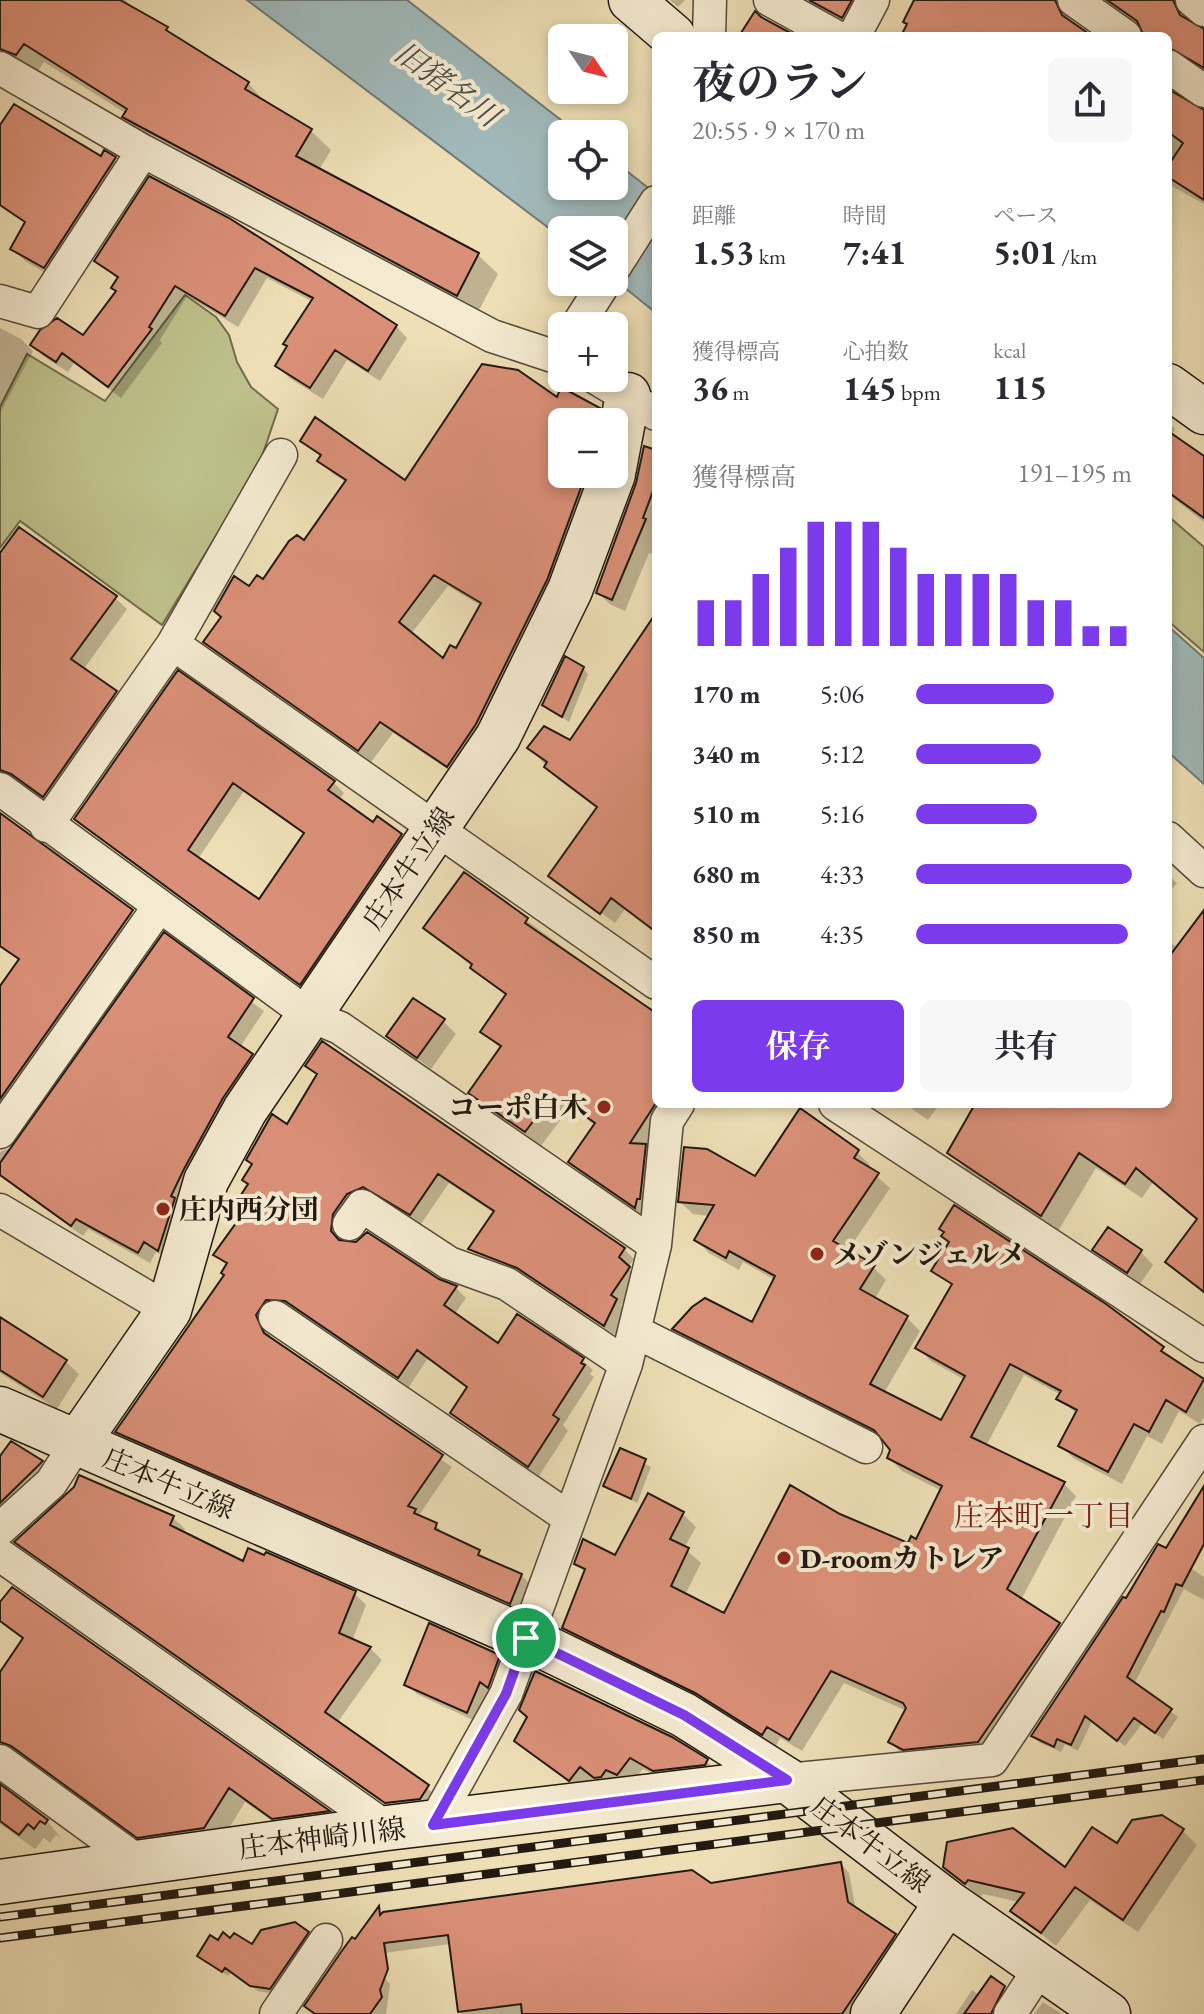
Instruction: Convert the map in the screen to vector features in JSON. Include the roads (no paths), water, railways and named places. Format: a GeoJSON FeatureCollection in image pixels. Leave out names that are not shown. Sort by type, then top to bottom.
{"type":"FeatureCollection","features":[{"type":"Feature","properties":{"kind":"main road"},"geometry":{"type":"LineString","coordinates":[[631,0],[668,32]]}},
{"type":"Feature","properties":{"kind":"main road"},"geometry":{"type":"LineString","coordinates":[[1172,389],[1204,412]]}},
{"type":"Feature","properties":{"kind":"main road","name":"庄本牛立線"},"geometry":{"type":"LineString","coordinates":[[607,488],[570,590],[498,737],[245,1110],[206,1181],[169,1310],[77,1443],[526,1638],[684,1715],[787,1780],[947,1902],[873,2014]]}},
{"type":"Feature","properties":{"kind":"main road"},"geometry":{"type":"LineString","coordinates":[[0,1409],[77,1443]]}},
{"type":"Feature","properties":{"kind":"main road","name":"庄本神崎川線"},"geometry":{"type":"LineString","coordinates":[[28,1878],[387,1828],[433,1825],[787,1780]]}},
{"type":"Feature","properties":{"kind":"main road"},"geometry":{"type":"LineString","coordinates":[[947,1902],[1108,2014]]}},
{"type":"Feature","properties":{"kind":"street"},"geometry":{"type":"LineString","coordinates":[[709,32],[710,0]]}},
{"type":"Feature","properties":{"kind":"street"},"geometry":{"type":"LineString","coordinates":[[770,0],[828,32]]}},
{"type":"Feature","properties":{"kind":"street"},"geometry":{"type":"LineString","coordinates":[[856,32],[873,0]]}},
{"type":"Feature","properties":{"kind":"street"},"geometry":{"type":"LineString","coordinates":[[1074,0],[1119,32]]}},
{"type":"Feature","properties":{"kind":"street"},"geometry":{"type":"LineString","coordinates":[[1192,0],[1204,10]]}},
{"type":"Feature","properties":{"kind":"street"},"geometry":{"type":"LineString","coordinates":[[0,68],[143,151],[492,336],[548,352]]}},
{"type":"Feature","properties":{"kind":"street"},"geometry":{"type":"LineString","coordinates":[[1172,69],[1204,91]]}},
{"type":"Feature","properties":{"kind":"street"},"geometry":{"type":"LineString","coordinates":[[0,301],[38,312],[143,151]]}},
{"type":"Feature","properties":{"kind":"street"},"geometry":{"type":"LineString","coordinates":[[628,246],[652,208]]}},
{"type":"Feature","properties":{"kind":"street"},"geometry":{"type":"LineString","coordinates":[[46,826],[173,644],[281,455]]}},
{"type":"Feature","properties":{"kind":"street"},"geometry":{"type":"LineString","coordinates":[[173,644],[652,980]]}},
{"type":"Feature","properties":{"kind":"street"},"geometry":{"type":"LineString","coordinates":[[3,799],[46,826],[309,1015],[340,1028],[655,1245]]}},
{"type":"Feature","properties":{"kind":"street"},"geometry":{"type":"LineString","coordinates":[[1172,842],[1204,871]]}},
{"type":"Feature","properties":{"kind":"street"},"geometry":{"type":"LineString","coordinates":[[0,1132],[158,908]]}},
{"type":"Feature","properties":{"kind":"street"},"geometry":{"type":"LineString","coordinates":[[433,1825],[506,1694],[626,1364],[655,1245],[667,1121],[675,1108]]}},
{"type":"Feature","properties":{"kind":"street"},"geometry":{"type":"LineString","coordinates":[[841,1108],[1204,1346]]}},
{"type":"Feature","properties":{"kind":"street"},"geometry":{"type":"LineString","coordinates":[[349,1224],[362,1206],[449,1263],[507,1284],[626,1364]]}},
{"type":"Feature","properties":{"kind":"street"},"geometry":{"type":"LineString","coordinates":[[0,1210],[169,1310]]}},
{"type":"Feature","properties":{"kind":"street"},"geometry":{"type":"LineString","coordinates":[[275,1317],[568,1517]]}},
{"type":"Feature","properties":{"kind":"street"},"geometry":{"type":"LineString","coordinates":[[636,1332],[866,1447]]}},
{"type":"Feature","properties":{"kind":"street"},"geometry":{"type":"LineString","coordinates":[[787,1780],[992,1760],[1204,1441]]}},
{"type":"Feature","properties":{"kind":"street"},"geometry":{"type":"LineString","coordinates":[[0,1529],[51,1483],[77,1443]]}},
{"type":"Feature","properties":{"kind":"street"},"geometry":{"type":"LineString","coordinates":[[0,1555],[387,1828]]}},
{"type":"Feature","properties":{"kind":"street"},"geometry":{"type":"LineString","coordinates":[[0,1761],[140,1863]]}},
{"type":"Feature","properties":{"kind":"street"},"geometry":{"type":"LineString","coordinates":[[276,2014],[326,1940]]}},
{"type":"Feature","properties":{"kind":"street"},"geometry":{"type":"LineString","coordinates":[[1010,2014],[1040,1968]]}},
{"type":"Feature","properties":{"kind":"water","name":"旧猪名川"},"geometry":{"type":"Polygon","coordinates":[[[247,0],[407,0],[561,120],[548,120],[548,200],[628,200],[628,172],[652,191],[652,310],[628,290],[628,216],[548,216],[548,227],[247,0]]]}},
{"type":"Feature","properties":{"kind":"water"},"geometry":{"type":"Polygon","coordinates":[[[1172,630],[1204,658],[1204,784],[1172,756],[1172,630]]]}},
{"type":"Feature","properties":{"kind":"railway"},"geometry":{"type":"LineString","coordinates":[[0,1917],[1204,1759]]}},
{"type":"Feature","properties":{"kind":"railway"},"geometry":{"type":"LineString","coordinates":[[0,1938],[1204,1780]]}},
{"type":"Feature","properties":{"kind":"place","name":"コーポ白木"},"geometry":{"type":"Point","coordinates":[604,1107]}},
{"type":"Feature","properties":{"kind":"place","name":"庄内西分団"},"geometry":{"type":"Point","coordinates":[163,1209]}},
{"type":"Feature","properties":{"kind":"place","name":"メゾンジェルメ"},"geometry":{"type":"Point","coordinates":[817,1254]}},
{"type":"Feature","properties":{"kind":"place","name":"D-roomカトレア"},"geometry":{"type":"Point","coordinates":[784,1558]}},
{"type":"Feature","properties":{"kind":"district","name":"庄本町一丁目"},"geometry":{"type":"Point","coordinates":[1044,1515]}}]}
